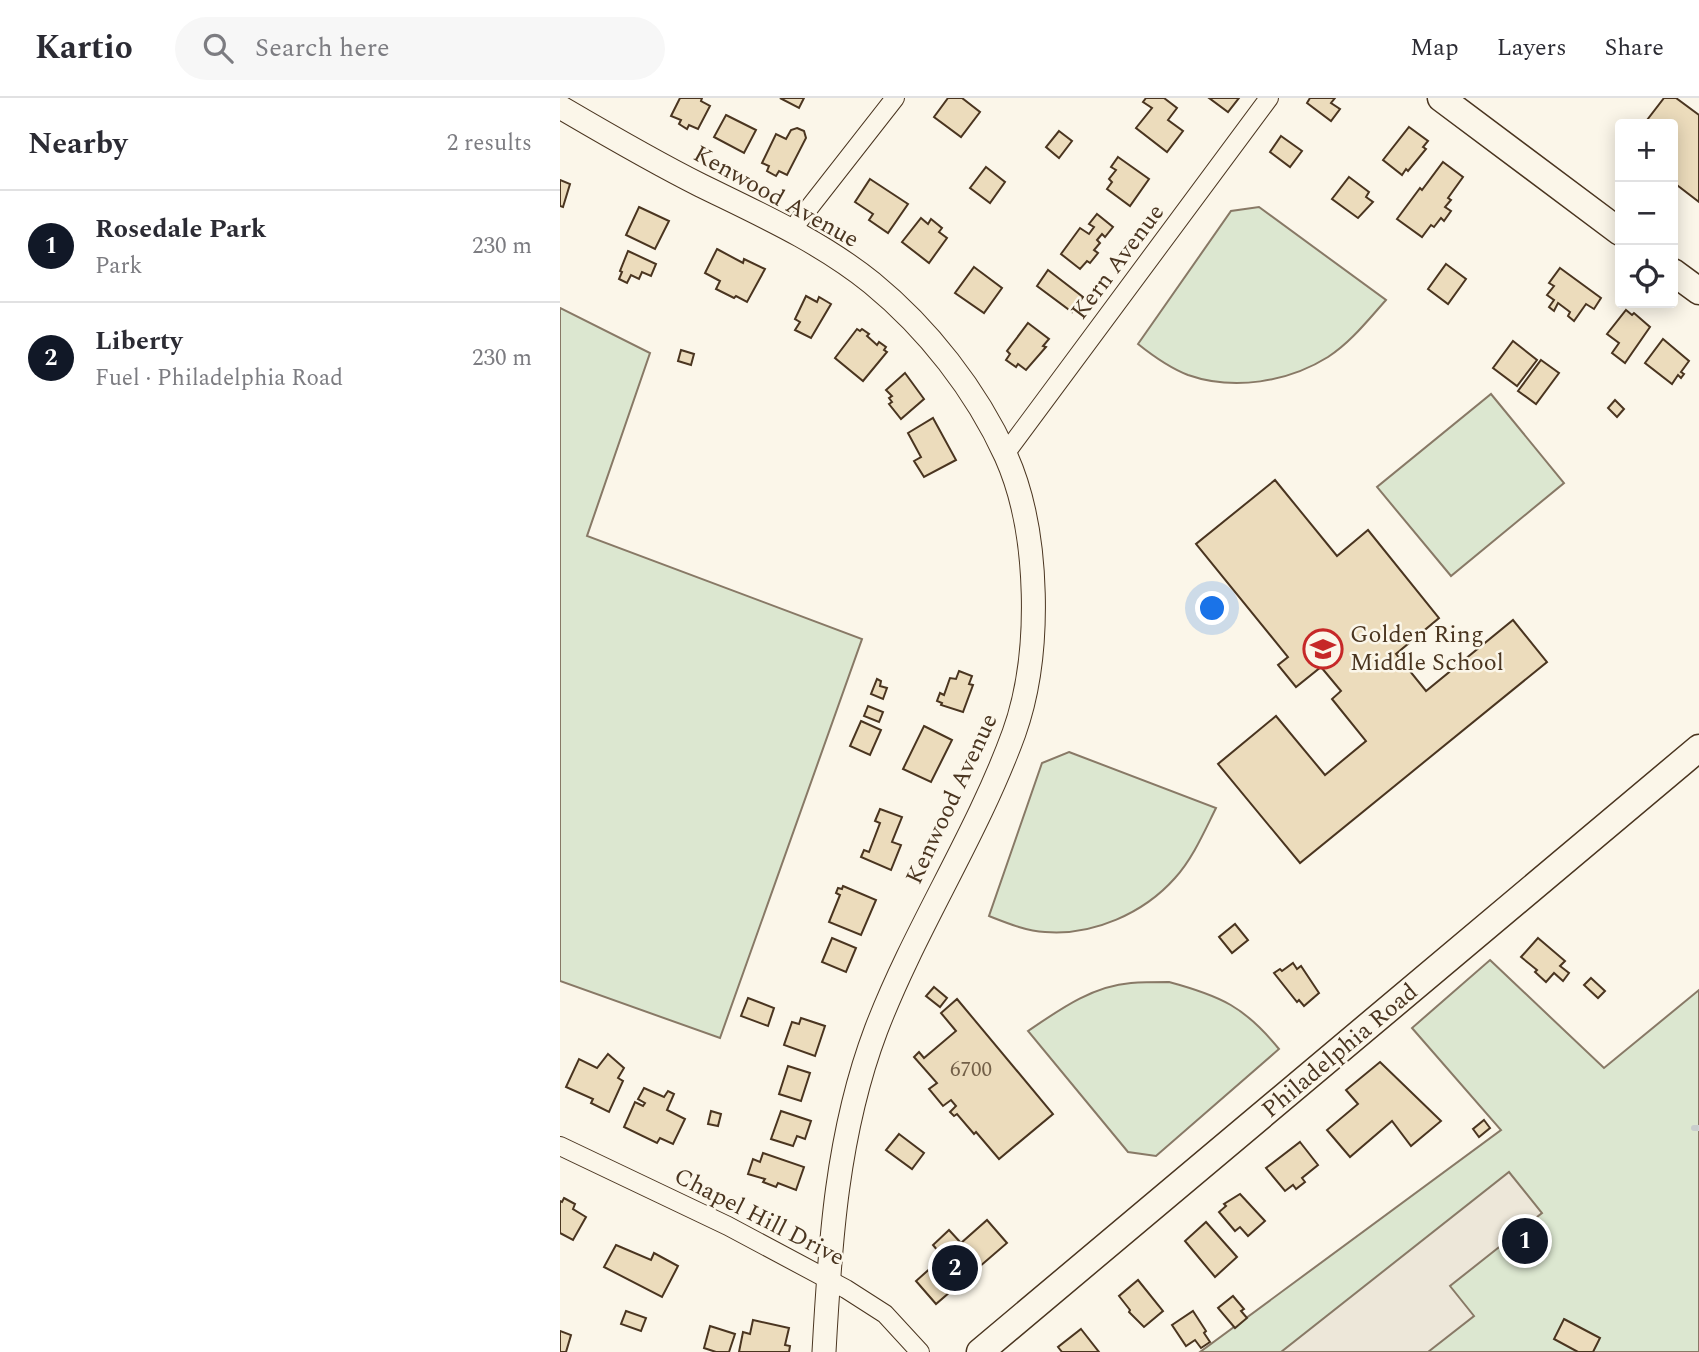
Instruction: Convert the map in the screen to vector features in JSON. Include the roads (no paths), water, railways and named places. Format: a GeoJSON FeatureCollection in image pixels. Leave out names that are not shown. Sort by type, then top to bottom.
{"type":"FeatureCollection","features":[{"type":"Feature","properties":{"kind":"main road"},"geometry":{"type":"LineString","coordinates":[[1441,98],[1615,228]]}},
{"type":"Feature","properties":{"kind":"main road"},"geometry":{"type":"LineString","coordinates":[[1678,276],[1699,291]]}},
{"type":"Feature","properties":{"kind":"main road","name":"Philadelphia Road"},"geometry":{"type":"LineString","coordinates":[[980,1352],[1699,748]]}},
{"type":"Feature","properties":{"kind":"street"},"geometry":{"type":"LineString","coordinates":[[791,231],[895,98]]}},
{"type":"Feature","properties":{"kind":"street","name":"Kern Avenue"},"geometry":{"type":"LineString","coordinates":[[1005,454],[1269,98]]}},
{"type":"Feature","properties":{"kind":"street","name":"Kenwood Avenue"},"geometry":{"type":"LineString","coordinates":[[560,107],[653,160],[825,249],[898,305],[957,374],[1005,454],[1015,479],[1023,516],[1032,575],[1032,642],[1027,686],[1004,757],[924,920],[876,1030],[858,1084],[849,1116],[837,1187],[824,1352]]}},
{"type":"Feature","properties":{"kind":"street","name":"Chapel Hill Drive"},"geometry":{"type":"LineString","coordinates":[[560,1146],[727,1226],[868,1302],[885,1314],[920,1352]]}},
{"type":"Feature","properties":{"kind":"waterway"},"geometry":{"type":"LineString","coordinates":[[1694,1128],[1699,1128]]}},
{"type":"Feature","properties":{"kind":"place","name":"Golden Ring Middle School"},"geometry":{"type":"Point","coordinates":[1323,649]}},
{"type":"Feature","properties":{"kind":"place","name":"Rosedale Park"},"geometry":{"type":"Point","coordinates":[1525,1241]}},
{"type":"Feature","properties":{"kind":"place","name":"Liberty"},"geometry":{"type":"Point","coordinates":[955,1268]}}]}
